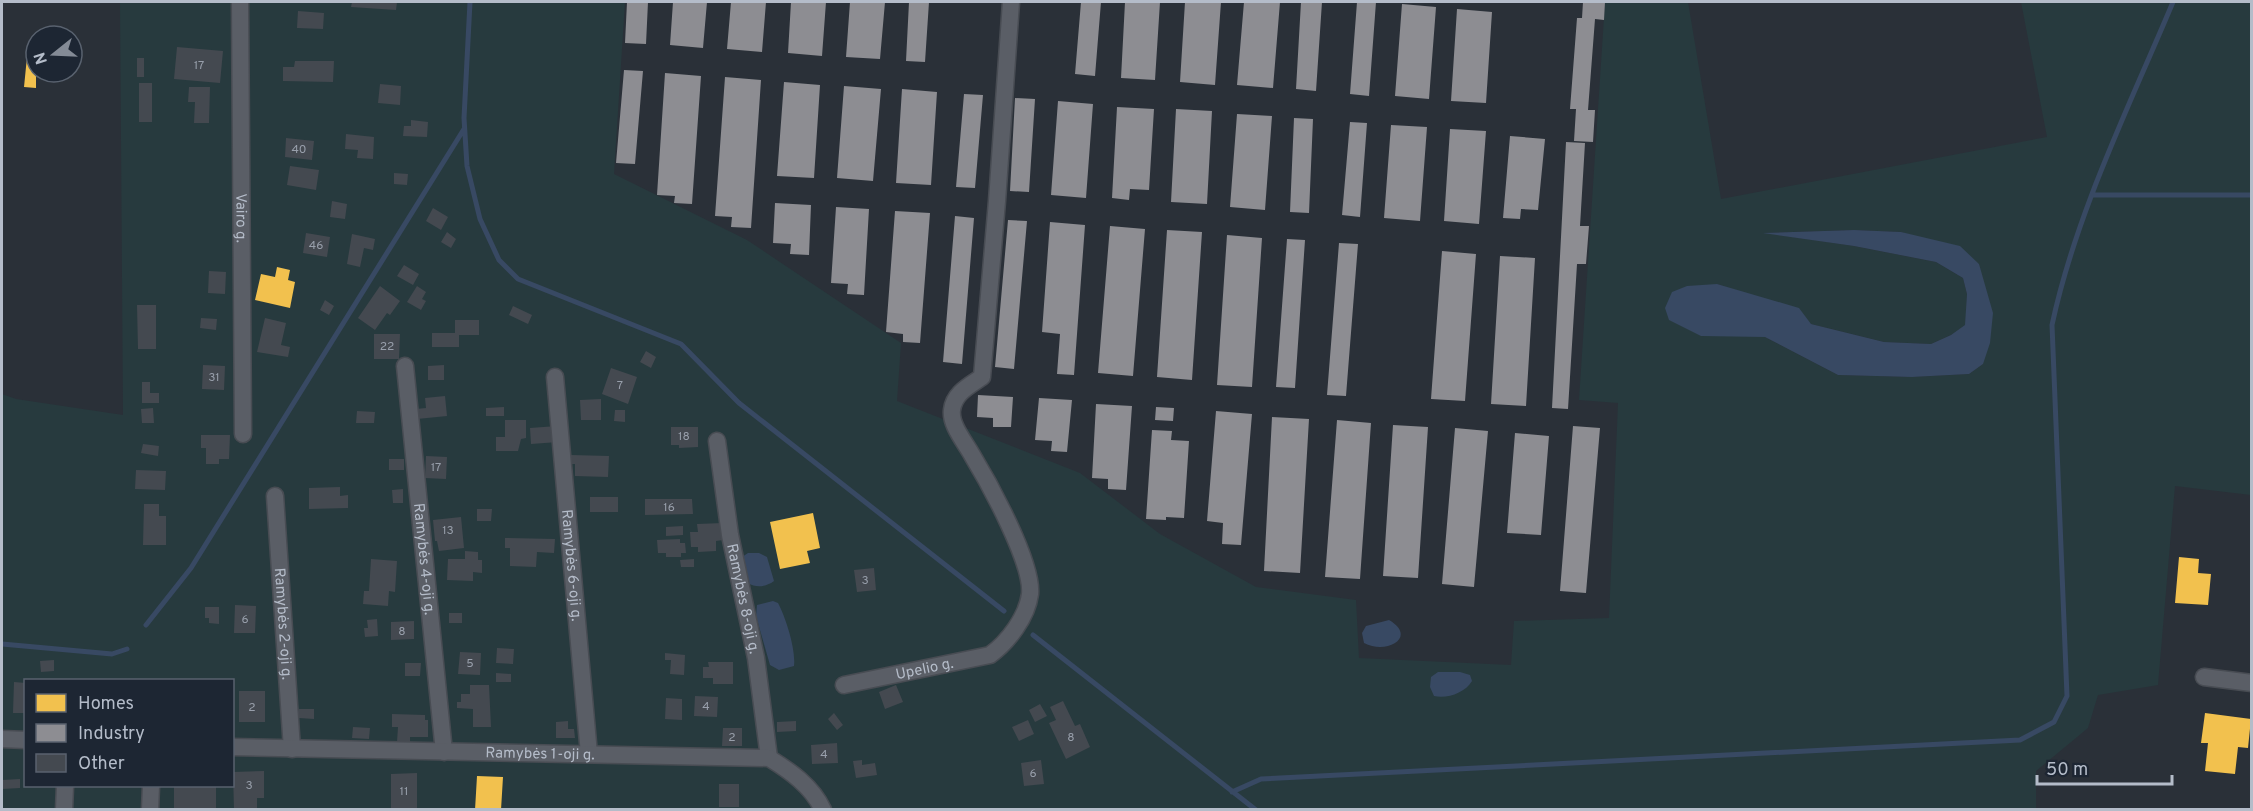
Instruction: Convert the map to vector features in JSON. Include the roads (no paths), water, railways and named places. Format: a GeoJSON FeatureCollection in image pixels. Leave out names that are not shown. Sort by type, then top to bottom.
{"type":"FeatureCollection","features":[{"type":"Feature","properties":{"kind":"street","name":"Vairo g."},"geometry":{"type":"LineString","coordinates":[[240,2],[243,434]]}},
{"type":"Feature","properties":{"kind":"street","name":"Upelio g."},"geometry":{"type":"LineString","coordinates":[[844,685],[990,655],[1002,646],[1027,610],[1030,592],[1028,573],[1014,536],[951,418],[952,406],[957,395],[982,377],[1011,2]]}},
{"type":"Feature","properties":{"kind":"street","name":"Ramybės 4-oji g."},"geometry":{"type":"LineString","coordinates":[[405,366],[444,752]]}},
{"type":"Feature","properties":{"kind":"street","name":"Ramybės 6-oji g."},"geometry":{"type":"LineString","coordinates":[[555,377],[589,754]]}},
{"type":"Feature","properties":{"kind":"street","name":"Ramybės 8-oji g."},"geometry":{"type":"LineString","coordinates":[[717,441],[730,535],[756,658],[769,758]]}},
{"type":"Feature","properties":{"kind":"street","name":"Ramybės 2-oji g."},"geometry":{"type":"LineString","coordinates":[[275,496],[292,748]]}},
{"type":"Feature","properties":{"kind":"street"},"geometry":{"type":"LineString","coordinates":[[2204,677],[2252,682]]}},
{"type":"Feature","properties":{"kind":"street"},"geometry":{"type":"LineString","coordinates":[[2,739],[24,740]]}},
{"type":"Feature","properties":{"kind":"street","name":"Ramybės 1-oji g."},"geometry":{"type":"LineString","coordinates":[[234,747],[769,758]]}},
{"type":"Feature","properties":{"kind":"street"},"geometry":{"type":"LineString","coordinates":[[769,758],[793,773],[819,801],[823,810]]}},
{"type":"Feature","properties":{"kind":"street"},"geometry":{"type":"LineString","coordinates":[[64,810],[65,787]]}},
{"type":"Feature","properties":{"kind":"street"},"geometry":{"type":"LineString","coordinates":[[150,810],[151,787]]}},
{"type":"Feature","properties":{"kind":"water"},"geometry":{"type":"Polygon","coordinates":[[[1854,230],[1901,232],[1960,246],[1979,264],[1993,313],[1990,343],[1983,364],[1969,374],[1912,377],[1838,375],[1765,337],[1701,336],[1669,320],[1665,308],[1672,292],[1687,286],[1717,284],[1799,308],[1811,324],[1884,342],[1931,344],[1951,335],[1965,325],[1967,294],[1963,278],[1936,262],[1854,246],[1763,233],[1854,230]]]}},
{"type":"Feature","properties":{"kind":"water"},"geometry":{"type":"Polygon","coordinates":[[[748,553],[759,553],[767,557],[774,581],[761,586],[748,583],[742,557],[748,553]]]}},
{"type":"Feature","properties":{"kind":"water"},"geometry":{"type":"Polygon","coordinates":[[[773,601],[778,603],[784,617],[794,659],[794,666],[779,670],[770,665],[756,616],[757,605],[773,601]]]}},
{"type":"Feature","properties":{"kind":"water"},"geometry":{"type":"Polygon","coordinates":[[[1389,620],[1401,632],[1396,642],[1382,647],[1364,643],[1362,633],[1366,626],[1389,620]]]}},
{"type":"Feature","properties":{"kind":"water"},"geometry":{"type":"Polygon","coordinates":[[[1438,672],[1460,672],[1470,675],[1472,681],[1465,689],[1455,694],[1444,697],[1434,696],[1430,687],[1431,677],[1438,672]]]}},
{"type":"Feature","properties":{"kind":"waterway"},"geometry":{"type":"LineString","coordinates":[[470,2],[464,118],[467,166],[480,219],[499,260],[518,279],[681,344],[739,403],[1004,611]]}},
{"type":"Feature","properties":{"kind":"waterway"},"geometry":{"type":"LineString","coordinates":[[1232,792],[1261,779],[2020,740],[2054,722],[2067,696],[2052,325],[2062,283],[2089,201],[2173,2]]}},
{"type":"Feature","properties":{"kind":"waterway"},"geometry":{"type":"LineString","coordinates":[[146,625],[191,568],[464,129]]}},
{"type":"Feature","properties":{"kind":"waterway"},"geometry":{"type":"LineString","coordinates":[[2092,195],[2252,195]]}},
{"type":"Feature","properties":{"kind":"waterway"},"geometry":{"type":"LineString","coordinates":[[1033,635],[1256,810]]}},
{"type":"Feature","properties":{"kind":"waterway"},"geometry":{"type":"LineString","coordinates":[[2,644],[112,654],[127,649]]}}]}
